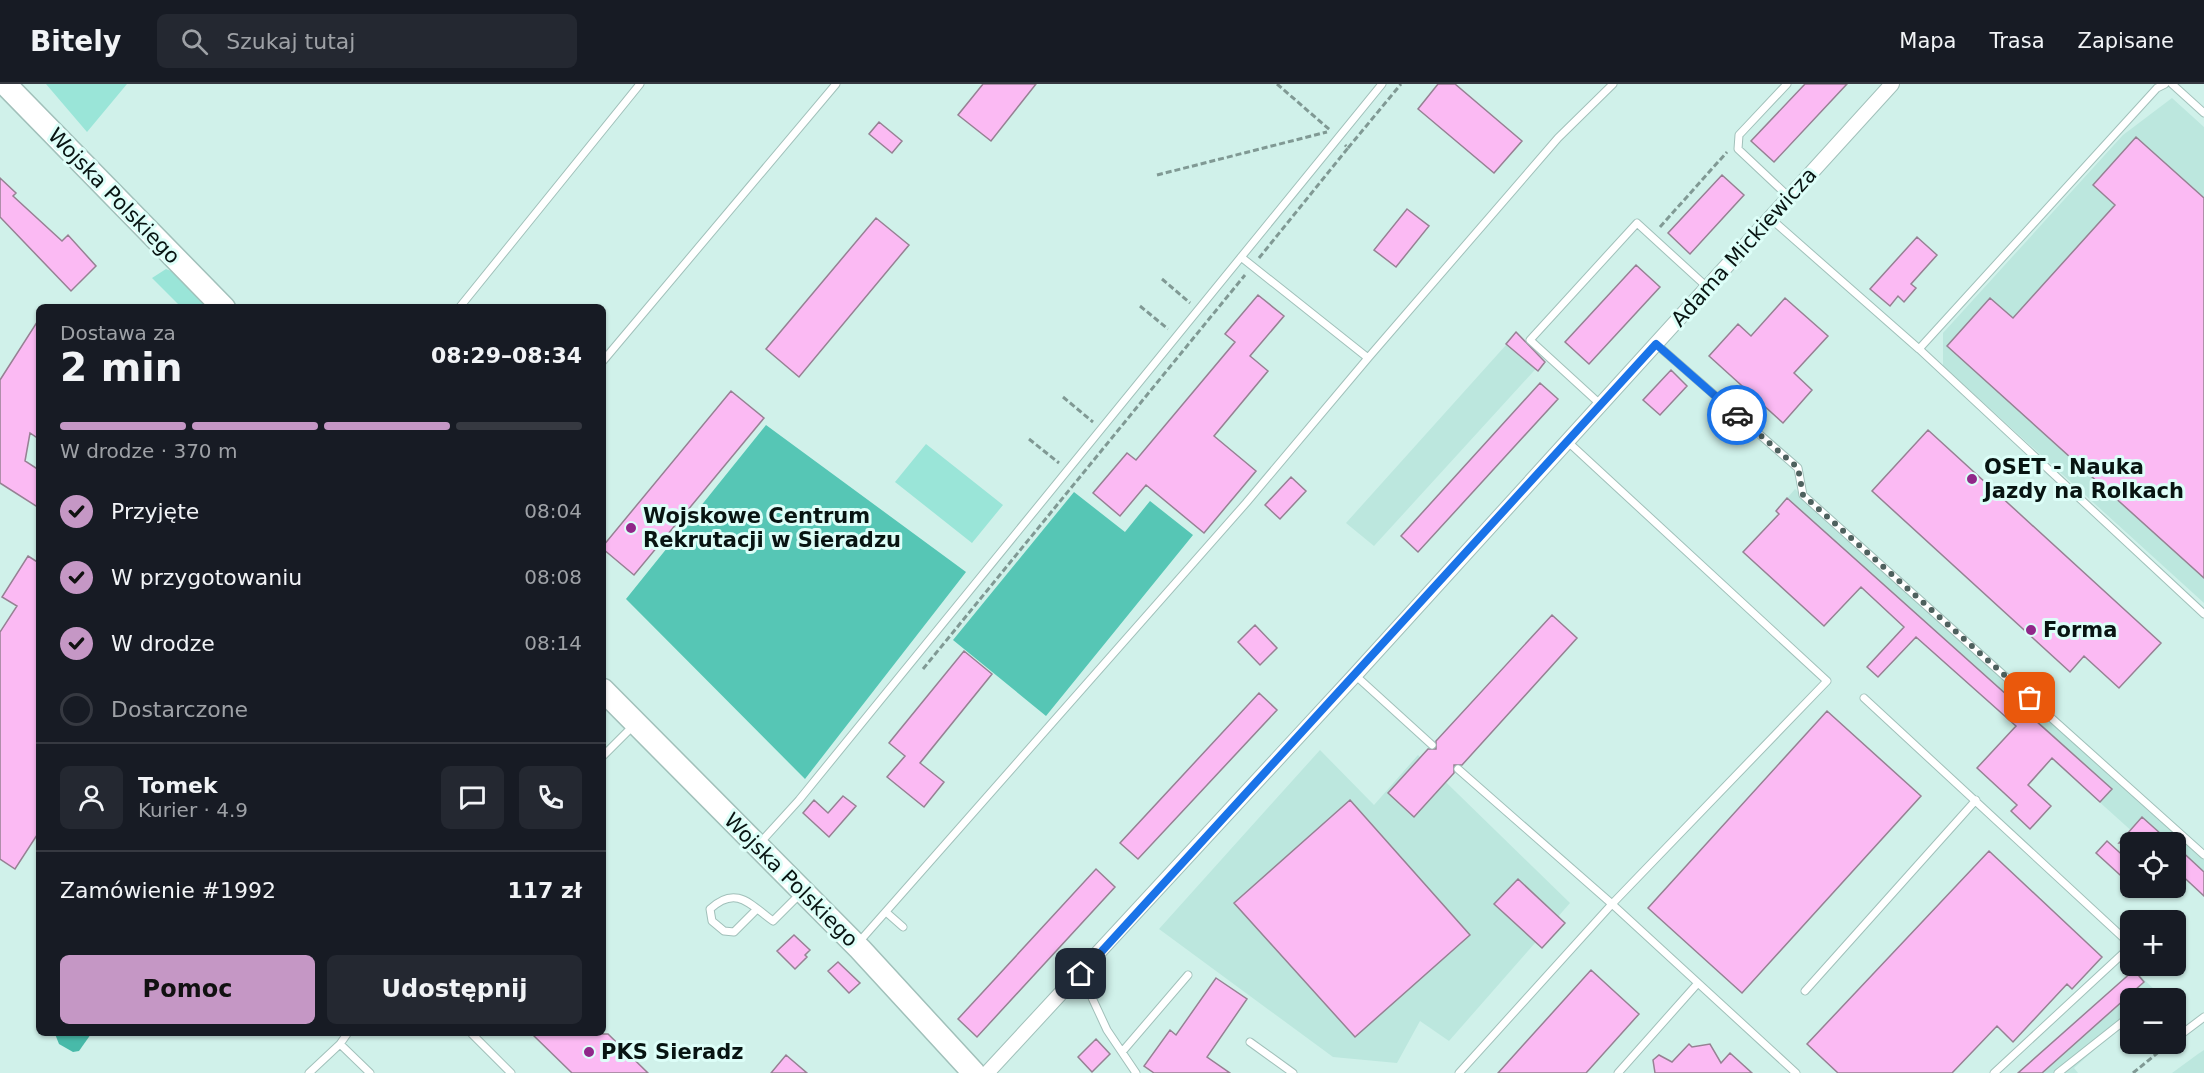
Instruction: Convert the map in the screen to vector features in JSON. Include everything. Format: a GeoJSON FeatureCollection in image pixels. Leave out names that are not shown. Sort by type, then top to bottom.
{"type":"FeatureCollection","features":[{"type":"Feature","properties":{"kind":"main road","name":"Wojska Polskiego"},"geometry":{"type":"LineString","coordinates":[[5,84],[220,304]]}},
{"type":"Feature","properties":{"kind":"main road","name":"Wojska Polskiego"},"geometry":{"type":"LineString","coordinates":[[606,697],[636,723],[856,945],[975,1073]]}},
{"type":"Feature","properties":{"kind":"street","name":"Adama Mickiewicza"},"geometry":{"type":"LineString","coordinates":[[987,1073],[1081,974],[1355,675],[1892,84]]}},
{"type":"Feature","properties":{"kind":"lane"},"geometry":{"type":"LineString","coordinates":[[461,304],[640,84]]}},
{"type":"Feature","properties":{"kind":"lane"},"geometry":{"type":"LineString","coordinates":[[606,357],[836,84]]}},
{"type":"Feature","properties":{"kind":"lane"},"geometry":{"type":"LineString","coordinates":[[757,846],[799,800],[1382,84]]}},
{"type":"Feature","properties":{"kind":"lane"},"geometry":{"type":"LineString","coordinates":[[856,945],[1246,503],[1558,138],[1612,84]]}},
{"type":"Feature","properties":{"kind":"lane"},"geometry":{"type":"LineString","coordinates":[[1787,84],[1739,135],[1737,141],[1738,149],[1789,197]]}},
{"type":"Feature","properties":{"kind":"lane"},"geometry":{"type":"LineString","coordinates":[[1917,347],[1919,349],[2157,88],[2165,84]]}},
{"type":"Feature","properties":{"kind":"lane"},"geometry":{"type":"LineString","coordinates":[[2172,84],[2204,113]]}},
{"type":"Feature","properties":{"kind":"lane"},"geometry":{"type":"LineString","coordinates":[[1770,218],[1917,347],[2204,614]]}},
{"type":"Feature","properties":{"kind":"lane"},"geometry":{"type":"LineString","coordinates":[[1600,404],[1530,340],[1636,223],[1707,287]]}},
{"type":"Feature","properties":{"kind":"lane"},"geometry":{"type":"LineString","coordinates":[[1241,257],[1368,358]]}},
{"type":"Feature","properties":{"kind":"lane"},"geometry":{"type":"LineString","coordinates":[[1656,344],[1798,468],[1803,495],[2204,855]]}},
{"type":"Feature","properties":{"kind":"lane"},"geometry":{"type":"LineString","coordinates":[[1459,1073],[1612,904],[1827,681],[1566,441]]}},
{"type":"Feature","properties":{"kind":"lane"},"geometry":{"type":"LineString","coordinates":[[1355,675],[1432,745]]}},
{"type":"Feature","properties":{"kind":"lane"},"geometry":{"type":"LineString","coordinates":[[1864,698],[2120,937]]}},
{"type":"Feature","properties":{"kind":"lane"},"geometry":{"type":"LineString","coordinates":[[606,753],[636,723]]}},
{"type":"Feature","properties":{"kind":"lane"},"geometry":{"type":"LineString","coordinates":[[1458,769],[1612,904],[1796,1073]]}},
{"type":"Feature","properties":{"kind":"lane"},"geometry":{"type":"LineString","coordinates":[[1804,991],[1976,800]]}},
{"type":"Feature","properties":{"kind":"lane"},"geometry":{"type":"LineString","coordinates":[[757,909],[734,932],[724,931],[712,921],[710,909],[721,899],[733,895],[757,909],[773,921],[802,892]]}},
{"type":"Feature","properties":{"kind":"lane"},"geometry":{"type":"LineString","coordinates":[[886,912],[903,927]]}},
{"type":"Feature","properties":{"kind":"lane"},"geometry":{"type":"LineString","coordinates":[[1994,1073],[2120,955]]}},
{"type":"Feature","properties":{"kind":"lane"},"geometry":{"type":"LineString","coordinates":[[1081,974],[1107,1030],[1136,1073]]}},
{"type":"Feature","properties":{"kind":"lane"},"geometry":{"type":"LineString","coordinates":[[1122,1052],[1188,975]]}},
{"type":"Feature","properties":{"kind":"lane"},"geometry":{"type":"LineString","coordinates":[[1618,1073],[1698,983]]}},
{"type":"Feature","properties":{"kind":"lane"},"geometry":{"type":"LineString","coordinates":[[2186,1031],[2204,1017]]}},
{"type":"Feature","properties":{"kind":"lane"},"geometry":{"type":"LineString","coordinates":[[2058,1073],[2120,1024]]}},
{"type":"Feature","properties":{"kind":"lane"},"geometry":{"type":"LineString","coordinates":[[309,1073],[346,1036]]}},
{"type":"Feature","properties":{"kind":"lane"},"geometry":{"type":"LineString","coordinates":[[474,1036],[511,1073]]}},
{"type":"Feature","properties":{"kind":"lane"},"geometry":{"type":"LineString","coordinates":[[1250,1042],[1293,1073]]}},
{"type":"Feature","properties":{"kind":"lane"},"geometry":{"type":"LineString","coordinates":[[340,1044],[370,1073]]}},
{"type":"Feature","properties":{"kind":"path"},"geometry":{"type":"LineString","coordinates":[[1277,84],[1332,131]]}},
{"type":"Feature","properties":{"kind":"path"},"geometry":{"type":"LineString","coordinates":[[1348,148],[1401,84]]}},
{"type":"Feature","properties":{"kind":"path"},"geometry":{"type":"LineString","coordinates":[[1652,236],[1737,141]]}},
{"type":"Feature","properties":{"kind":"path"},"geometry":{"type":"LineString","coordinates":[[1162,279],[1208,320]]}},
{"type":"Feature","properties":{"kind":"path"},"geometry":{"type":"LineString","coordinates":[[1140,306],[1189,344]]}},
{"type":"Feature","properties":{"kind":"path"},"geometry":{"type":"LineString","coordinates":[[1063,397],[1101,429],[1115,435]]}},
{"type":"Feature","properties":{"kind":"path"},"geometry":{"type":"LineString","coordinates":[[1029,439],[1080,478]]}},
{"type":"Feature","properties":{"kind":"path"},"geometry":{"type":"LineString","coordinates":[[2133,1073],[2157,1054]]}},
{"type":"Feature","properties":{"kind":"shaded area"},"geometry":{"type":"Polygon","coordinates":[[[46,84],[127,84],[87,132],[46,84]]]}},
{"type":"Feature","properties":{"kind":"shaded area"},"geometry":{"type":"Polygon","coordinates":[[[2172,98],[2204,127],[2204,603],[1943,366],[1943,333],[2123,135],[2172,98]]]}},
{"type":"Feature","properties":{"kind":"shaded area"},"geometry":{"type":"Polygon","coordinates":[[[166,269],[171,271],[204,304],[178,304],[152,278],[166,269]]]}},
{"type":"Feature","properties":{"kind":"shaded area"},"geometry":{"type":"Polygon","coordinates":[[[1515,335],[1543,361],[1374,546],[1346,523],[1515,335]]]}},
{"type":"Feature","properties":{"kind":"shaded area"},"geometry":{"type":"Polygon","coordinates":[[[766,425],[966,572],[805,779],[626,599],[766,425]]]}},
{"type":"Feature","properties":{"kind":"shaded area"},"geometry":{"type":"Polygon","coordinates":[[[926,444],[1003,505],[972,543],[895,482],[926,444]]]}},
{"type":"Feature","properties":{"kind":"shaded area"},"geometry":{"type":"Polygon","coordinates":[[[1795,489],[2173,832],[2133,832],[1776,511],[1795,489]]]}},
{"type":"Feature","properties":{"kind":"shaded area"},"geometry":{"type":"Polygon","coordinates":[[[1074,492],[1125,532],[1150,501],[1193,535],[1046,716],[953,640],[1074,492]]]}},
{"type":"Feature","properties":{"kind":"shaded area"},"geometry":{"type":"Polygon","coordinates":[[[1320,750],[1374,805],[1418,755],[1570,903],[1449,1041],[1420,1021],[1397,1063],[1333,1057],[1159,929],[1320,750]]]}},
{"type":"Feature","properties":{"kind":"shaded area"},"geometry":{"type":"Polygon","coordinates":[[[2186,844],[2204,860],[2204,896],[2186,879],[2186,844]]]}},
{"type":"Feature","properties":{"kind":"shaded area"},"geometry":{"type":"Polygon","coordinates":[[[2127,976],[2140,976],[2153,988],[2120,988],[2120,1027],[2074,1068],[2078,1073],[2018,1073],[2127,976]]]}},
{"type":"Feature","properties":{"kind":"shaded area"},"geometry":{"type":"Polygon","coordinates":[[[56,1036],[90,1036],[79,1051],[73,1052],[59,1044],[56,1036]]]}},
{"type":"Feature","properties":{"kind":"shaded area"},"geometry":{"type":"Polygon","coordinates":[[[2204,1050],[2204,1073],[2172,1073],[2198,1054],[2204,1050]]]}},
{"type":"Feature","properties":{"kind":"building"},"geometry":{"type":"Polygon","coordinates":[[[983,84],[1036,84],[991,141],[958,115],[983,84]]]}},
{"type":"Feature","properties":{"kind":"building"},"geometry":{"type":"Polygon","coordinates":[[[1438,84],[1455,84],[1522,141],[1494,173],[1418,109],[1438,84]]]}},
{"type":"Feature","properties":{"kind":"building"},"geometry":{"type":"Polygon","coordinates":[[[1805,84],[1847,84],[1774,162],[1751,141],[1805,84]]]}},
{"type":"Feature","properties":{"kind":"building"},"geometry":{"type":"Polygon","coordinates":[[[879,122],[902,141],[892,153],[869,134],[879,122]]]}},
{"type":"Feature","properties":{"kind":"building"},"geometry":{"type":"Polygon","coordinates":[[[2136,137],[2204,198],[2204,578],[1947,346],[1990,298],[2013,318],[2115,205],[2093,185],[2136,137]]]}},
{"type":"Feature","properties":{"kind":"building"},"geometry":{"type":"Polygon","coordinates":[[[1722,175],[1744,195],[1690,254],[1668,233],[1722,175]]]}},
{"type":"Feature","properties":{"kind":"building"},"geometry":{"type":"Polygon","coordinates":[[[0,178],[16,193],[13,196],[62,241],[68,235],[96,266],[71,291],[0,217],[0,178]]]}},
{"type":"Feature","properties":{"kind":"building"},"geometry":{"type":"Polygon","coordinates":[[[1407,209],[1429,226],[1396,267],[1374,250],[1407,209]]]}},
{"type":"Feature","properties":{"kind":"building"},"geometry":{"type":"Polygon","coordinates":[[[876,218],[909,245],[799,377],[766,349],[876,218]]]}},
{"type":"Feature","properties":{"kind":"building"},"geometry":{"type":"Polygon","coordinates":[[[1917,237],[1937,255],[1911,284],[1916,288],[1904,302],[1898,296],[1890,306],[1870,289],[1917,237]]]}},
{"type":"Feature","properties":{"kind":"building"},"geometry":{"type":"Polygon","coordinates":[[[1636,265],[1660,287],[1589,364],[1565,342],[1636,265]]]}},
{"type":"Feature","properties":{"kind":"building"},"geometry":{"type":"Polygon","coordinates":[[[1258,295],[1284,316],[1250,356],[1268,371],[1214,436],[1256,471],[1204,533],[1146,485],[1120,516],[1093,493],[1127,453],[1136,460],[1235,342],[1225,334],[1258,295]]]}},
{"type":"Feature","properties":{"kind":"building"},"geometry":{"type":"Polygon","coordinates":[[[1785,298],[1828,336],[1794,373],[1812,390],[1783,423],[1709,356],[1738,324],[1751,336],[1785,298]]]}},
{"type":"Feature","properties":{"kind":"building"},"geometry":{"type":"Polygon","coordinates":[[[36,324],[36,437],[30,433],[25,461],[36,468],[36,506],[0,483],[0,380],[36,324]]]}},
{"type":"Feature","properties":{"kind":"building"},"geometry":{"type":"Polygon","coordinates":[[[1516,332],[1545,362],[1538,371],[1506,344],[1516,332]]]}},
{"type":"Feature","properties":{"kind":"building"},"geometry":{"type":"Polygon","coordinates":[[[1671,370],[1687,386],[1660,415],[1643,400],[1671,370]]]}},
{"type":"Feature","properties":{"kind":"building"},"geometry":{"type":"Polygon","coordinates":[[[1540,383],[1558,399],[1418,552],[1401,536],[1540,383]]]}},
{"type":"Feature","properties":{"kind":"building"},"geometry":{"type":"Polygon","coordinates":[[[731,391],[764,418],[634,575],[606,552],[606,542],[731,391]]]}},
{"type":"Feature","properties":{"kind":"building"},"geometry":{"type":"Polygon","coordinates":[[[1928,430],[2161,643],[2119,688],[2084,656],[2070,672],[1872,491],[1928,430]]]}},
{"type":"Feature","properties":{"kind":"building"},"geometry":{"type":"Polygon","coordinates":[[[1291,477],[1306,491],[1280,519],[1265,505],[1291,477]]]}},
{"type":"Feature","properties":{"kind":"building"},"geometry":{"type":"Polygon","coordinates":[[[1787,498],[2112,789],[2100,802],[2052,758],[2028,785],[2051,806],[2030,829],[2011,811],[2017,805],[1977,768],[2016,726],[1916,637],[1878,677],[1867,667],[1904,627],[1861,587],[1824,626],[1743,552],[1779,514],[1776,511],[1787,498]]]}},
{"type":"Feature","properties":{"kind":"building"},"geometry":{"type":"Polygon","coordinates":[[[28,556],[36,561],[36,837],[15,869],[0,859],[0,632],[17,606],[2,597],[28,556]]]}},
{"type":"Feature","properties":{"kind":"building"},"geometry":{"type":"Polygon","coordinates":[[[1552,615],[1577,638],[1462,765],[1454,765],[1454,773],[1414,817],[1388,793],[1428,749],[1436,749],[1436,741],[1552,615]]]}},
{"type":"Feature","properties":{"kind":"building"},"geometry":{"type":"Polygon","coordinates":[[[1255,625],[1277,648],[1260,665],[1238,642],[1255,625]]]}},
{"type":"Feature","properties":{"kind":"building"},"geometry":{"type":"Polygon","coordinates":[[[964,651],[992,674],[920,763],[944,782],[924,807],[887,777],[905,756],[889,743],[964,651]]]}},
{"type":"Feature","properties":{"kind":"building"},"geometry":{"type":"Polygon","coordinates":[[[1259,693],[1277,710],[1138,859],[1120,843],[1259,693]]]}},
{"type":"Feature","properties":{"kind":"building"},"geometry":{"type":"Polygon","coordinates":[[[1827,711],[1921,796],[1742,993],[1648,908],[1827,711]]]}},
{"type":"Feature","properties":{"kind":"building"},"geometry":{"type":"Polygon","coordinates":[[[843,796],[856,806],[829,837],[803,813],[814,800],[828,813],[843,796]]]}},
{"type":"Feature","properties":{"kind":"building"},"geometry":{"type":"Polygon","coordinates":[[[1350,800],[1470,935],[1355,1037],[1234,903],[1350,800]]]}},
{"type":"Feature","properties":{"kind":"building"},"geometry":{"type":"Polygon","coordinates":[[[2142,817],[2159,832],[2129,832],[2142,817]]]}},
{"type":"Feature","properties":{"kind":"building"},"geometry":{"type":"Polygon","coordinates":[[[2107,841],[2120,853],[2120,875],[2096,853],[2107,841]]]}},
{"type":"Feature","properties":{"kind":"building"},"geometry":{"type":"Polygon","coordinates":[[[1989,851],[2102,957],[2072,989],[2067,984],[2013,1042],[1997,1026],[1952,1073],[1838,1073],[1807,1044],[1989,851]]]}},
{"type":"Feature","properties":{"kind":"building"},"geometry":{"type":"Polygon","coordinates":[[[2186,855],[2204,872],[2204,896],[2186,879],[2186,855]]]}},
{"type":"Feature","properties":{"kind":"building"},"geometry":{"type":"Polygon","coordinates":[[[1096,869],[1115,887],[977,1037],[958,1019],[1096,869]]]}},
{"type":"Feature","properties":{"kind":"building"},"geometry":{"type":"Polygon","coordinates":[[[1518,879],[1565,923],[1542,948],[1494,904],[1518,879]]]}},
{"type":"Feature","properties":{"kind":"building"},"geometry":{"type":"Polygon","coordinates":[[[794,935],[810,950],[805,955],[807,957],[795,969],[777,951],[794,935]]]}},
{"type":"Feature","properties":{"kind":"building"},"geometry":{"type":"Polygon","coordinates":[[[838,962],[860,983],[849,993],[828,971],[838,962]]]}},
{"type":"Feature","properties":{"kind":"building"},"geometry":{"type":"Polygon","coordinates":[[[1591,970],[1639,1014],[1586,1073],[1498,1073],[1591,970]]]}},
{"type":"Feature","properties":{"kind":"building"},"geometry":{"type":"Polygon","coordinates":[[[2127,976],[2139,976],[2144,982],[2137,988],[2120,988],[2120,1003],[2042,1073],[2018,1073],[2127,976]]]}},
{"type":"Feature","properties":{"kind":"building"},"geometry":{"type":"Polygon","coordinates":[[[1216,978],[1247,999],[1207,1057],[1230,1073],[1154,1073],[1144,1066],[1170,1030],[1176,1035],[1216,978]]]}},
{"type":"Feature","properties":{"kind":"building","name":"PKS Sieradz"},"geometry":{"type":"Polygon","coordinates":[[[608,1034],[648,1073],[572,1073],[534,1036],[606,1036],[608,1034]]]}},
{"type":"Feature","properties":{"kind":"building"},"geometry":{"type":"Polygon","coordinates":[[[1096,1039],[1110,1054],[1092,1072],[1078,1057],[1096,1039]]]}},
{"type":"Feature","properties":{"kind":"building"},"geometry":{"type":"Polygon","coordinates":[[[1689,1044],[1692,1047],[1710,1044],[1721,1063],[1730,1053],[1752,1073],[1655,1073],[1653,1060],[1659,1055],[1672,1062],[1689,1044]]]}},
{"type":"Feature","properties":{"kind":"building"},"geometry":{"type":"Polygon","coordinates":[[[786,1055],[807,1073],[771,1073],[786,1055]]]}},
{"type":"Feature","properties":{"kind":"way so far"},"geometry":{"type":"LineString","coordinates":[[1737,415],[1798,468],[1803,495],[2030,698]]}},
{"type":"Feature","properties":{"kind":"place","name":"OSET - Nauka Jazdy na Rolkach"},"geometry":{"type":"Point","coordinates":[1972,479]}},
{"type":"Feature","properties":{"kind":"place","name":"Wojskowe Centrum Rekrutacji w Sieradzu"},"geometry":{"type":"Point","coordinates":[631,528]}},
{"type":"Feature","properties":{"kind":"place","name":"Forma"},"geometry":{"type":"Point","coordinates":[2031,630]}},
{"type":"Feature","properties":{"kind":"place","name":"PKS Sieradz"},"geometry":{"type":"Point","coordinates":[589,1052]}},
{"type":"Feature","properties":{"kind":"route"},"geometry":{"type":"LineString","coordinates":[[1081,974],[1656,344],[1737,415]]}}]}
